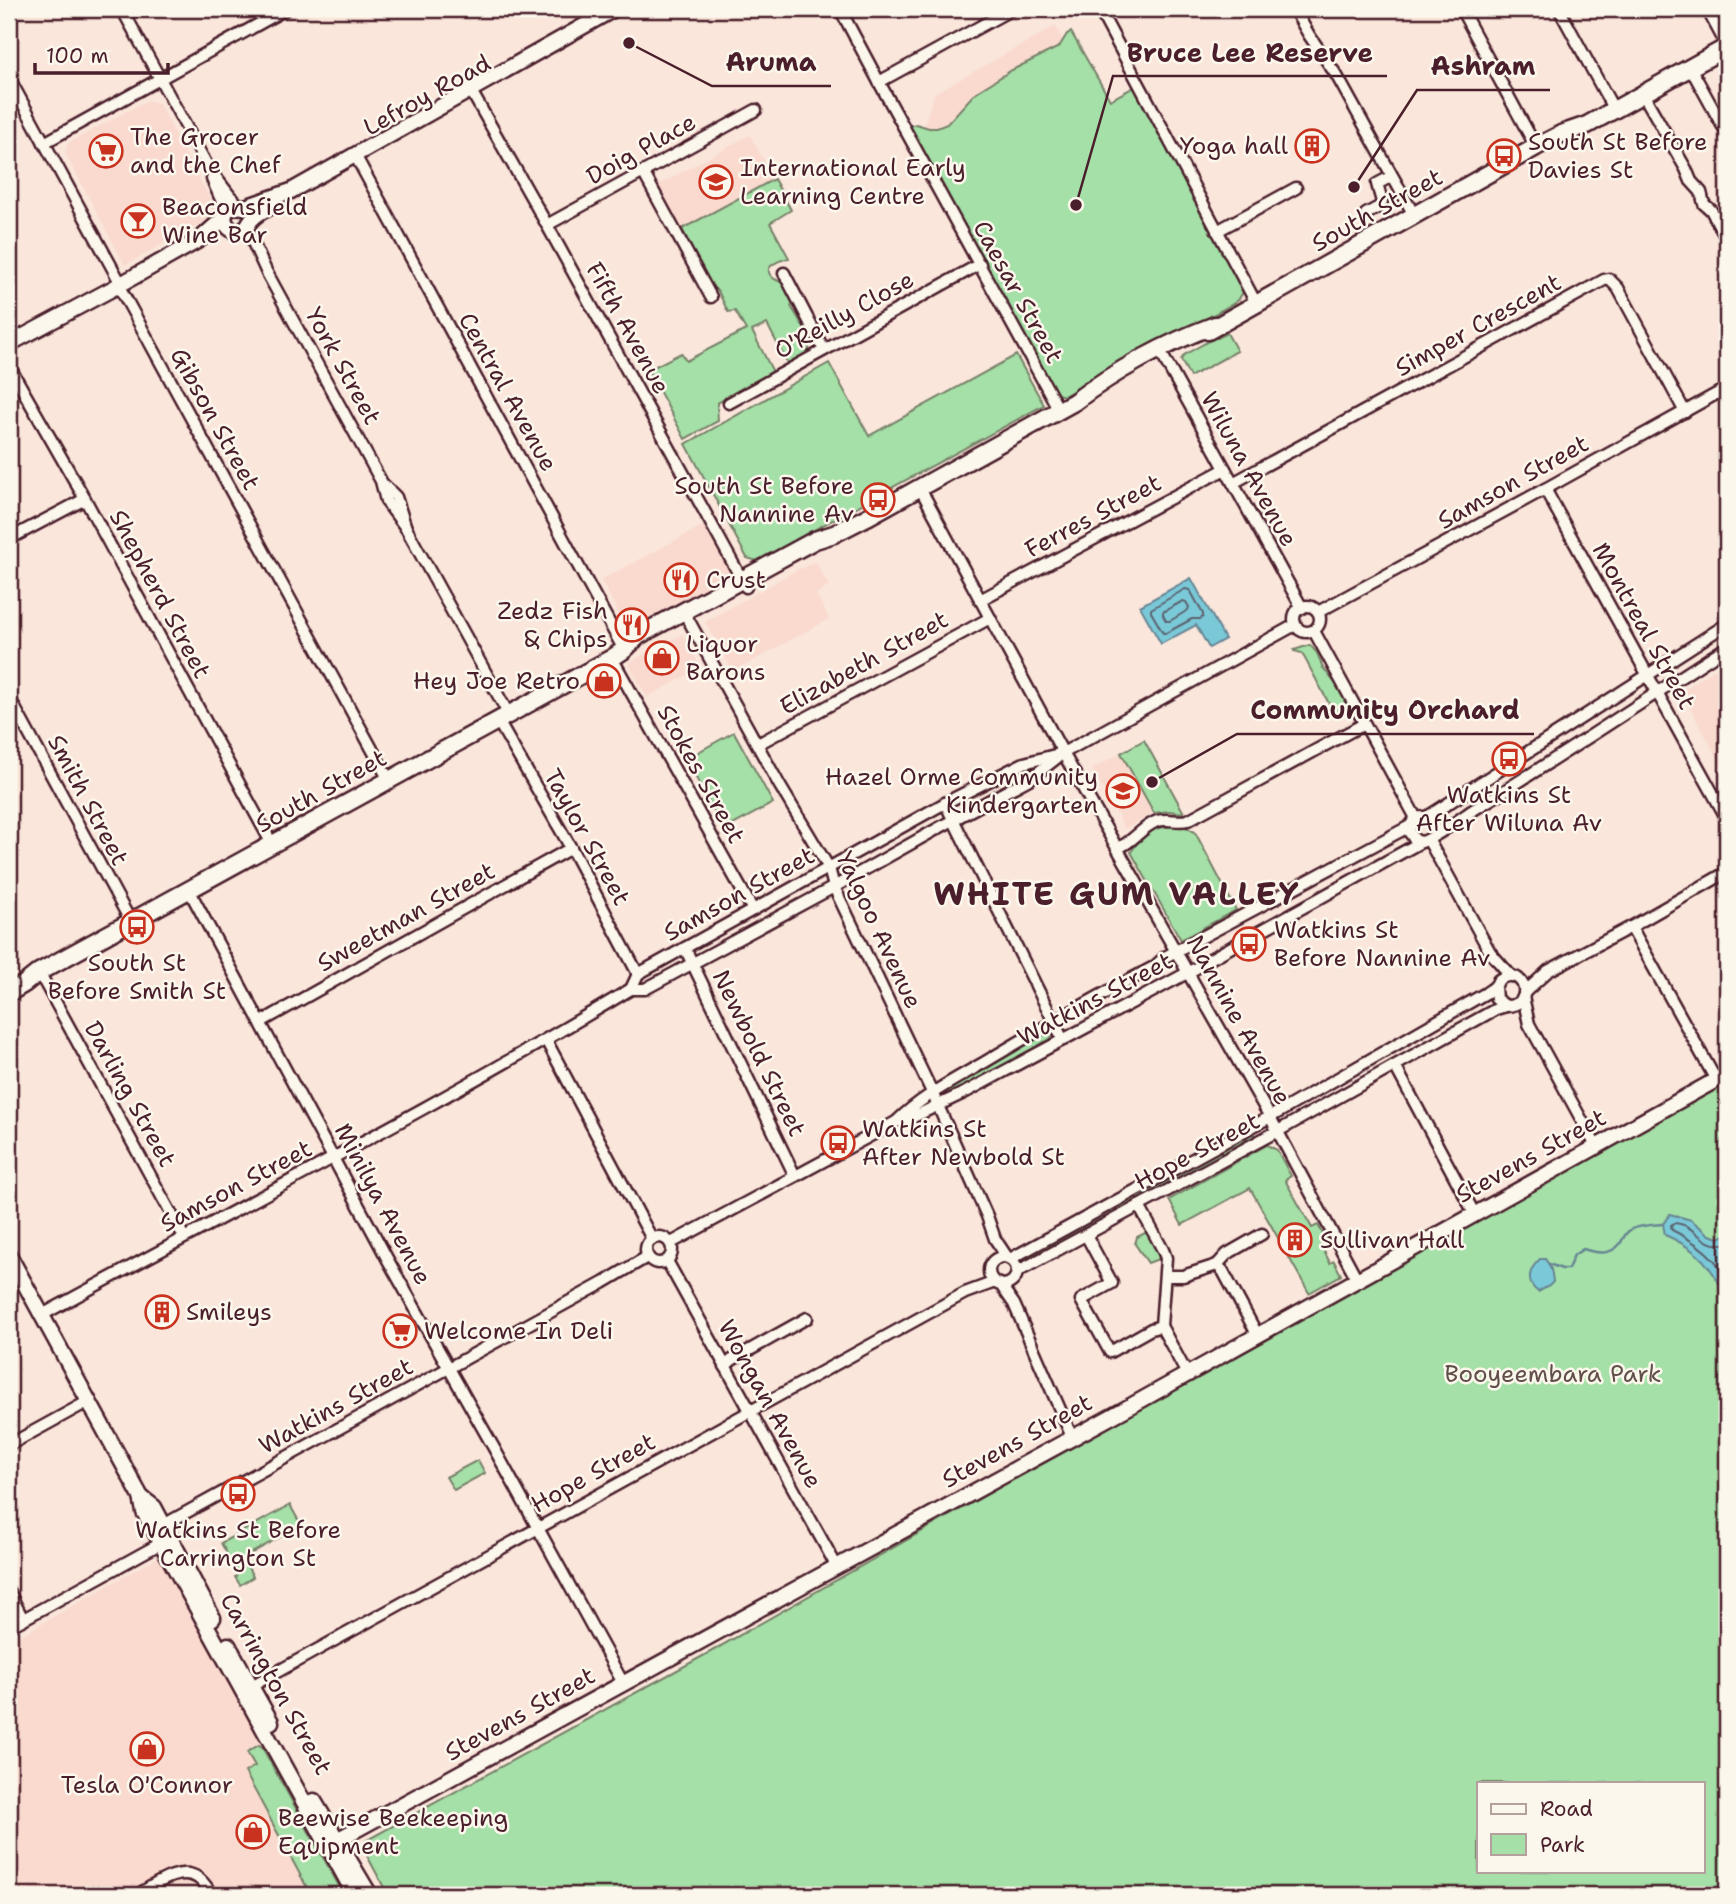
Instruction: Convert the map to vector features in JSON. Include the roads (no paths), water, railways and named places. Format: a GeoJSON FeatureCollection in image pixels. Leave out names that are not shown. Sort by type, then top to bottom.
{"type":"FeatureCollection","features":[{"type":"Feature","properties":{"kind":"main road","name":"South Street"},"geometry":{"type":"LineString","coordinates":[[1612,106],[1643,94],[1726,43]]}},
{"type":"Feature","properties":{"kind":"main road","name":"South Street"},"geometry":{"type":"LineString","coordinates":[[11,987],[618,654],[638,636],[686,616],[815,540],[834,534],[1066,406],[1105,390],[1162,354],[1194,341],[1215,325],[1536,147],[1587,125],[1612,106],[1726,43]]}},
{"type":"Feature","properties":{"kind":"street","name":"York Street"},"geometry":{"type":"LineString","coordinates":[[122,9],[381,481],[386,501],[406,528],[503,718]]}},
{"type":"Feature","properties":{"kind":"street"},"geometry":{"type":"LineString","coordinates":[[44,143],[285,9]]}},
{"type":"Feature","properties":{"kind":"street","name":"Lefroy Road"},"geometry":{"type":"LineString","coordinates":[[9,352],[85,311],[237,219],[260,212],[614,9]]}},
{"type":"Feature","properties":{"kind":"street","name":"Lefroy Road"},"geometry":{"type":"LineString","coordinates":[[472,92],[627,9]]}},
{"type":"Feature","properties":{"kind":"street","name":"Caesar Street"},"geometry":{"type":"LineString","coordinates":[[840,9],[980,264],[1066,406]]}},
{"type":"Feature","properties":{"kind":"street"},"geometry":{"type":"LineString","coordinates":[[878,82],[1012,9]]}},
{"type":"Feature","properties":{"kind":"street"},"geometry":{"type":"LineString","coordinates":[[1099,9],[1256,303]]}},
{"type":"Feature","properties":{"kind":"street"},"geometry":{"type":"LineString","coordinates":[[1294,9],[1336,76],[1414,215]]}},
{"type":"Feature","properties":{"kind":"street"},"geometry":{"type":"LineString","coordinates":[[1461,9],[1536,147]]}},
{"type":"Feature","properties":{"kind":"street"},"geometry":{"type":"LineString","coordinates":[[1559,9],[1612,106]]}},
{"type":"Feature","properties":{"kind":"street"},"geometry":{"type":"LineString","coordinates":[[1707,9],[1726,43]]}},
{"type":"Feature","properties":{"kind":"street"},"geometry":{"type":"LineString","coordinates":[[1687,69],[1695,76],[1727,134]]}},
{"type":"Feature","properties":{"kind":"street","name":"Gibson Street"},"geometry":{"type":"LineString","coordinates":[[9,78],[389,780]]}},
{"type":"Feature","properties":{"kind":"street","name":"Fifth Avenue"},"geometry":{"type":"LineString","coordinates":[[472,92],[744,583]]}},
{"type":"Feature","properties":{"kind":"street"},"geometry":{"type":"LineString","coordinates":[[1643,94],[1727,240]]}},
{"type":"Feature","properties":{"kind":"street","name":"Doig Place"},"geometry":{"type":"LineString","coordinates":[[547,225],[756,110]]}},
{"type":"Feature","properties":{"kind":"street","name":"Central Avenue"},"geometry":{"type":"LineString","coordinates":[[356,157],[618,654]]}},
{"type":"Feature","properties":{"kind":"street","name":"York Street"},"geometry":{"type":"LineString","coordinates":[[208,167],[230,195],[237,219]]}},
{"type":"Feature","properties":{"kind":"street"},"geometry":{"type":"LineString","coordinates":[[643,172],[711,297]]}},
{"type":"Feature","properties":{"kind":"street"},"geometry":{"type":"LineString","coordinates":[[1366,214],[1379,207],[1382,202],[1377,184],[1392,176]]}},
{"type":"Feature","properties":{"kind":"street"},"geometry":{"type":"LineString","coordinates":[[1217,231],[1296,188]]}},
{"type":"Feature","properties":{"kind":"street","name":"O'Reilly Close"},"geometry":{"type":"LineString","coordinates":[[729,403],[980,264]]}},
{"type":"Feature","properties":{"kind":"street"},"geometry":{"type":"LineString","coordinates":[[784,273],[824,351]]}},
{"type":"Feature","properties":{"kind":"street","name":"Simper Crescent"},"geometry":{"type":"LineString","coordinates":[[1233,483],[1609,279],[1618,288],[1685,412]]}},
{"type":"Feature","properties":{"kind":"street","name":"Lefroy Road"},"geometry":{"type":"LineString","coordinates":[[9,344],[121,287]]}},
{"type":"Feature","properties":{"kind":"street","name":"Wiluna Avenue"},"geometry":{"type":"LineString","coordinates":[[1162,354],[1301,608]]}},
{"type":"Feature","properties":{"kind":"street","name":"Shepherd Street"},"geometry":{"type":"LineString","coordinates":[[9,366],[85,499],[272,844]]}},
{"type":"Feature","properties":{"kind":"street","name":"Samson Street"},"geometry":{"type":"LineString","coordinates":[[1318,612],[1727,388]]}},
{"type":"Feature","properties":{"kind":"street","name":"Ferres Street"},"geometry":{"type":"LineString","coordinates":[[980,600],[1225,470]]}},
{"type":"Feature","properties":{"kind":"street","name":"Nannine Avenue"},"geometry":{"type":"LineString","coordinates":[[920,488],[1063,753],[1270,1117],[1357,1279]]}},
{"type":"Feature","properties":{"kind":"street","name":"Montreal Street"},"geometry":{"type":"LineString","coordinates":[[1545,489],[1727,819]]}},
{"type":"Feature","properties":{"kind":"street"},"geometry":{"type":"LineString","coordinates":[[9,539],[85,499]]}},
{"type":"Feature","properties":{"kind":"street"},"geometry":{"type":"LineString","coordinates":[[1311,607],[1318,612],[1320,622],[1314,631],[1303,632],[1295,625],[1295,615],[1301,608],[1311,607]]}},
{"type":"Feature","properties":{"kind":"street","name":"Yalgoo Avenue"},"geometry":{"type":"LineString","coordinates":[[686,616],[780,786],[829,868],[834,887],[933,1094],[995,1239],[1009,1258]]}},
{"type":"Feature","properties":{"kind":"street","name":"Elizabeth Street"},"geometry":{"type":"LineString","coordinates":[[758,744],[990,618]]}},
{"type":"Feature","properties":{"kind":"street","name":"Watkins Street"},"geometry":{"type":"LineString","coordinates":[[671,1243],[895,1122],[907,1110],[933,1094],[1053,1022],[1154,967],[1165,957],[1418,821],[1727,624]]}},
{"type":"Feature","properties":{"kind":"street","name":"Samson Street"},"geometry":{"type":"LineString","coordinates":[[42,1315],[334,1158],[546,1040],[631,989],[645,989],[834,887],[1031,778],[1063,753],[1295,625]]}},
{"type":"Feature","properties":{"kind":"street"},"geometry":{"type":"LineString","coordinates":[[1314,631],[1418,821],[1434,825],[1428,839]]}},
{"type":"Feature","properties":{"kind":"street","name":"Watkins Street"},"geometry":{"type":"LineString","coordinates":[[895,1122],[909,1119],[937,1106],[1063,1040],[1428,839],[1727,647]]}},
{"type":"Feature","properties":{"kind":"street","name":"Stokes Street"},"geometry":{"type":"LineString","coordinates":[[618,654],[753,910]]}},
{"type":"Feature","properties":{"kind":"street","name":"Smith Street"},"geometry":{"type":"LineString","coordinates":[[9,697],[131,922]]}},
{"type":"Feature","properties":{"kind":"street","name":"Taylor Street"},"geometry":{"type":"LineString","coordinates":[[503,718],[638,974]]}},
{"type":"Feature","properties":{"kind":"street"},"geometry":{"type":"LineString","coordinates":[[1118,848],[1131,842],[1141,830],[1156,822],[1188,820],[1364,724]]}},
{"type":"Feature","properties":{"kind":"street","name":"Samson Street"},"geometry":{"type":"LineString","coordinates":[[638,974],[945,803],[1024,763],[1063,753]]}},
{"type":"Feature","properties":{"kind":"street"},"geometry":{"type":"LineString","coordinates":[[945,803],[1063,1040]]}},
{"type":"Feature","properties":{"kind":"street"},"geometry":{"type":"LineString","coordinates":[[1418,821],[1411,835],[1428,839],[1490,952],[1523,985],[1529,1024],[1597,1146]]}},
{"type":"Feature","properties":{"kind":"street","name":"Sweetman Street"},"geometry":{"type":"LineString","coordinates":[[261,1022],[571,848]]}},
{"type":"Feature","properties":{"kind":"street"},"geometry":{"type":"LineString","coordinates":[[1508,1006],[1520,1001],[1548,971],[1727,872]]}},
{"type":"Feature","properties":{"kind":"street","name":"Minilya Avenue"},"geometry":{"type":"LineString","coordinates":[[188,890],[389,1262],[623,1683]]}},
{"type":"Feature","properties":{"kind":"street"},"geometry":{"type":"LineString","coordinates":[[1631,927],[1721,1077]]}},
{"type":"Feature","properties":{"kind":"street","name":"Newbold Street"},"geometry":{"type":"LineString","coordinates":[[685,948],[795,1177]]}},
{"type":"Feature","properties":{"kind":"street"},"geometry":{"type":"LineString","coordinates":[[1490,952],[1496,999],[1529,1024]]}},
{"type":"Feature","properties":{"kind":"street"},"geometry":{"type":"LineString","coordinates":[[1496,985],[1503,977],[1548,971]]}},
{"type":"Feature","properties":{"kind":"street","name":"Darling Street"},"geometry":{"type":"LineString","coordinates":[[39,972],[184,1237]]}},
{"type":"Feature","properties":{"kind":"street"},"geometry":{"type":"LineString","coordinates":[[631,989],[638,974]]}},
{"type":"Feature","properties":{"kind":"street","name":"Hope Street"},"geometry":{"type":"LineString","coordinates":[[1009,1258],[1270,1117],[1496,985]]}},
{"type":"Feature","properties":{"kind":"street","name":"Hope Street"},"geometry":{"type":"LineString","coordinates":[[1017,1272],[1496,1009],[1508,1006]]}},
{"type":"Feature","properties":{"kind":"street"},"geometry":{"type":"LineString","coordinates":[[546,1040],[652,1239]]}},
{"type":"Feature","properties":{"kind":"street"},"geometry":{"type":"LineString","coordinates":[[1395,1066],[1474,1213]]}},
{"type":"Feature","properties":{"kind":"street","name":"Stevens Street"},"geometry":{"type":"LineString","coordinates":[[332,1843],[1187,1374],[1721,1077]]}},
{"type":"Feature","properties":{"kind":"street"},"geometry":{"type":"LineString","coordinates":[[1139,1206],[1166,1258],[1161,1326],[1187,1374]]}},
{"type":"Feature","properties":{"kind":"street"},"geometry":{"type":"LineString","coordinates":[[1166,1276],[1182,1276],[1217,1265],[1227,1254],[1262,1234]]}},
{"type":"Feature","properties":{"kind":"street"},"geometry":{"type":"LineString","coordinates":[[1086,1235],[1112,1283],[1081,1300],[1110,1352],[1161,1326]]}},
{"type":"Feature","properties":{"kind":"street"},"geometry":{"type":"LineString","coordinates":[[664,1238],[671,1243],[673,1251],[667,1261],[658,1264],[647,1256],[646,1249],[652,1239],[664,1238]]}},
{"type":"Feature","properties":{"kind":"street","name":"Yalgoo Avenue"},"geometry":{"type":"LineString","coordinates":[[994,1260],[995,1239]]}},
{"type":"Feature","properties":{"kind":"street","name":"Carrington Street"},"geometry":{"type":"LineString","coordinates":[[9,1255],[141,1497],[144,1512],[163,1534],[332,1843],[355,1895]]}},
{"type":"Feature","properties":{"kind":"street","name":"Watkins Street"},"geometry":{"type":"LineString","coordinates":[[9,1627],[448,1368],[647,1256]]}},
{"type":"Feature","properties":{"kind":"street"},"geometry":{"type":"LineString","coordinates":[[1002,1283],[1017,1272],[1016,1264],[1009,1258],[998,1257],[989,1271],[1002,1283],[1014,1304],[1072,1437]]}},
{"type":"Feature","properties":{"kind":"street","name":"Wongan Avenue"},"geometry":{"type":"LineString","coordinates":[[667,1261],[837,1567]]}},
{"type":"Feature","properties":{"kind":"street"},"geometry":{"type":"LineString","coordinates":[[1217,1265],[1223,1271],[1257,1334]]}},
{"type":"Feature","properties":{"kind":"street","name":"Hope Street"},"geometry":{"type":"LineString","coordinates":[[965,1293],[989,1271]]}},
{"type":"Feature","properties":{"kind":"street","name":"Hope Street"},"geometry":{"type":"LineString","coordinates":[[246,1688],[965,1293],[1002,1283]]}},
{"type":"Feature","properties":{"kind":"street"},"geometry":{"type":"LineString","coordinates":[[725,1366],[807,1318]]}},
{"type":"Feature","properties":{"kind":"street"},"geometry":{"type":"LineString","coordinates":[[9,1445],[89,1401]]}},
{"type":"Feature","properties":{"kind":"street"},"geometry":{"type":"LineString","coordinates":[[9,1592],[23,1619]]}},
{"type":"Feature","properties":{"kind":"street","name":"Carrington Street"},"geometry":{"type":"LineString","coordinates":[[332,1843],[370,1895]]}},
{"type":"Feature","properties":{"kind":"street"},"geometry":{"type":"LineString","coordinates":[[137,1895],[168,1878],[185,1873],[197,1877],[212,1895]]}},
{"type":"Feature","properties":{"kind":"water"},"geometry":{"type":"Polygon","coordinates":[[[1191,578],[1225,639],[1209,648],[1196,625],[1161,644],[1140,606],[1191,578]]]}},
{"type":"Feature","properties":{"kind":"water"},"geometry":{"type":"Polygon","coordinates":[[[1670,1214],[1691,1220],[1710,1235],[1719,1238],[1727,1234],[1727,1287],[1720,1285],[1710,1268],[1697,1255],[1665,1235],[1663,1224],[1670,1214]]]}},
{"type":"Feature","properties":{"kind":"water"},"geometry":{"type":"Polygon","coordinates":[[[1540,1259],[1545,1259],[1549,1264],[1553,1282],[1538,1292],[1531,1284],[1530,1276],[1540,1259]]]}},
{"type":"Feature","properties":{"kind":"waterway"},"geometry":{"type":"LineString","coordinates":[[1549,1264],[1568,1269],[1574,1255],[1583,1249],[1607,1252],[1616,1248],[1630,1230],[1663,1224]]}},
{"type":"Feature","properties":{"kind":"place","name":"Aruma"},"geometry":{"type":"Point","coordinates":[629,43]}},
{"type":"Feature","properties":{"kind":"place","name":"Yoga hall"},"geometry":{"type":"Point","coordinates":[1312,146]}},
{"type":"Feature","properties":{"kind":"place","name":"The Grocer and the Chef"},"geometry":{"type":"Point","coordinates":[106,151]}},
{"type":"Feature","properties":{"kind":"place","name":"South St Before Davies St"},"geometry":{"type":"Point","coordinates":[1504,156]}},
{"type":"Feature","properties":{"kind":"place","name":"International Early Learning Centre"},"geometry":{"type":"Point","coordinates":[716,182]}},
{"type":"Feature","properties":{"kind":"place","name":"Ashram"},"geometry":{"type":"Point","coordinates":[1354,187]}},
{"type":"Feature","properties":{"kind":"place","name":"Bruce Lee Reserve"},"geometry":{"type":"Point","coordinates":[1076,205]}},
{"type":"Feature","properties":{"kind":"place","name":"Beaconsfield Wine Bar"},"geometry":{"type":"Point","coordinates":[138,221]}},
{"type":"Feature","properties":{"kind":"place","name":"South St Before Nannine Av"},"geometry":{"type":"Point","coordinates":[878,500]}},
{"type":"Feature","properties":{"kind":"place","name":"Crust"},"geometry":{"type":"Point","coordinates":[681,580]}},
{"type":"Feature","properties":{"kind":"place","name":"Zedz Fish & Chips"},"geometry":{"type":"Point","coordinates":[632,625]}},
{"type":"Feature","properties":{"kind":"place","name":"Liquor Barons"},"geometry":{"type":"Point","coordinates":[662,658]}},
{"type":"Feature","properties":{"kind":"place","name":"Hey Joe Retro"},"geometry":{"type":"Point","coordinates":[604,681]}},
{"type":"Feature","properties":{"kind":"place","name":"Watkins St After Wiluna Av"},"geometry":{"type":"Point","coordinates":[1509,759]}},
{"type":"Feature","properties":{"kind":"place","name":"Community Orchard"},"geometry":{"type":"Point","coordinates":[1152,782]}},
{"type":"Feature","properties":{"kind":"place","name":"Hazel Orme Community Kindergarten"},"geometry":{"type":"Point","coordinates":[1123,791]}},
{"type":"Feature","properties":{"kind":"place","name":"South St Before Smith St"},"geometry":{"type":"Point","coordinates":[137,927]}},
{"type":"Feature","properties":{"kind":"place","name":"Watkins St Before Nannine Av"},"geometry":{"type":"Point","coordinates":[1249,944]}},
{"type":"Feature","properties":{"kind":"place","name":"Watkins St After Newbold St"},"geometry":{"type":"Point","coordinates":[838,1143]}},
{"type":"Feature","properties":{"kind":"place","name":"Sullivan Hall"},"geometry":{"type":"Point","coordinates":[1295,1240]}},
{"type":"Feature","properties":{"kind":"place","name":"Smileys"},"geometry":{"type":"Point","coordinates":[162,1312]}},
{"type":"Feature","properties":{"kind":"place","name":"Welcome In Deli"},"geometry":{"type":"Point","coordinates":[400,1331]}},
{"type":"Feature","properties":{"kind":"place","name":"Watkins St Before Carrington St"},"geometry":{"type":"Point","coordinates":[238,1494]}},
{"type":"Feature","properties":{"kind":"place","name":"Tesla O'Connor"},"geometry":{"type":"Point","coordinates":[147,1749]}},
{"type":"Feature","properties":{"kind":"place","name":"Beewise Beekeeping Equipment"},"geometry":{"type":"Point","coordinates":[253,1832]}},
{"type":"Feature","properties":{"kind":"district","name":"WHITE GUM VALLEY"},"geometry":{"type":"Point","coordinates":[1117,894]}},
{"type":"Feature","properties":{"kind":"park label","name":"Booyeembara Park"},"geometry":{"type":"Point","coordinates":[1553,1374]}}]}
